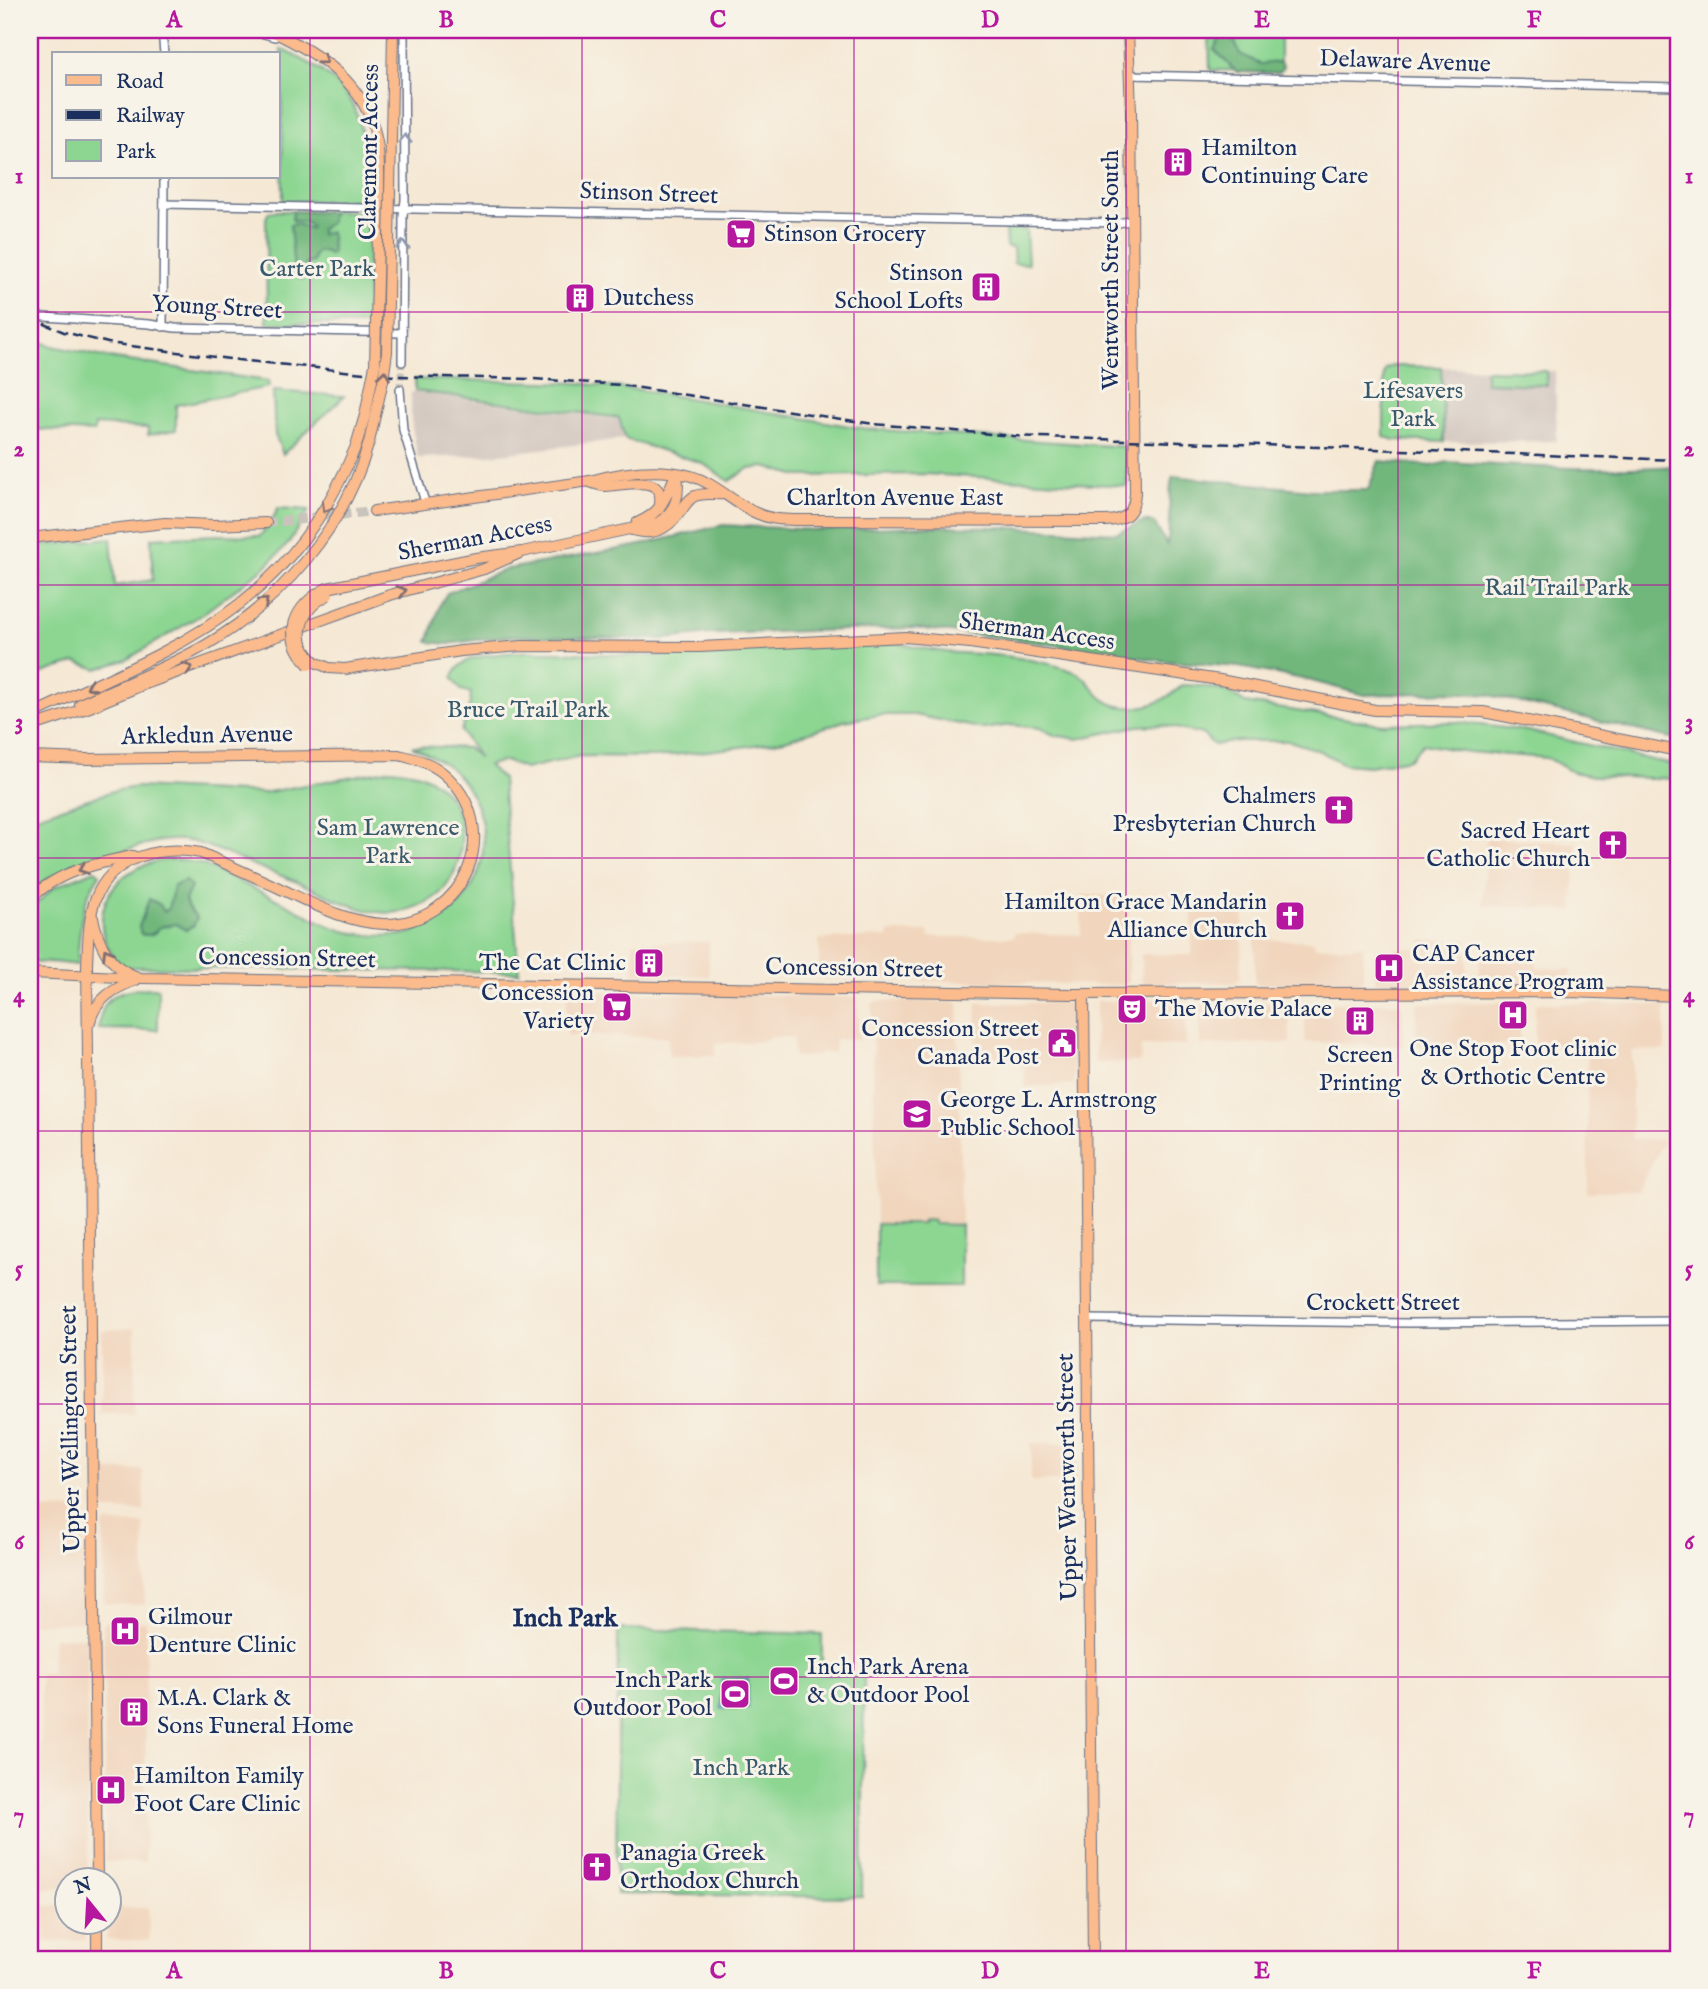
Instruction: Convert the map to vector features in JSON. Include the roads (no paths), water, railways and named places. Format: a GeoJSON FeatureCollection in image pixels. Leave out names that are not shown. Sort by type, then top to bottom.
{"type":"FeatureCollection","features":[{"type":"Feature","properties":{"kind":"main road","name":"Claremont Access"},"geometry":{"type":"LineString","coordinates":[[30,715],[188,640],[245,601],[278,571],[310,534],[337,489],[356,446],[375,365],[379,196],[377,142],[365,103],[350,82],[293,42],[269,30]]}},
{"type":"Feature","properties":{"kind":"main road","name":"Claremont Access"},"geometry":{"type":"LineString","coordinates":[[31,727],[206,645],[254,611],[294,574],[332,524],[349,494],[369,442],[387,352],[393,30]]}},
{"type":"Feature","properties":{"kind":"main road","name":"Wentworth Street South"},"geometry":{"type":"LineString","coordinates":[[1128,30],[1135,493],[1132,510]]}},
{"type":"Feature","properties":{"kind":"main road","name":"Charlton Avenue East"},"geometry":{"type":"LineString","coordinates":[[374,511],[644,472],[691,476],[756,513],[771,518],[1106,521],[1118,520],[1132,510]]}},
{"type":"Feature","properties":{"kind":"main road","name":"Sherman Access"},"geometry":{"type":"LineString","coordinates":[[628,529],[659,509],[677,474]]}},
{"type":"Feature","properties":{"kind":"main road","name":"Sherman Access"},"geometry":{"type":"LineString","coordinates":[[677,474],[679,493],[670,514],[658,523],[522,552],[476,558],[328,591],[309,608],[302,625],[303,646],[312,664],[337,669],[522,646],[701,647],[905,637],[971,643],[1220,680],[1375,710],[1483,712],[1678,751]]}},
{"type":"Feature","properties":{"kind":"main road"},"geometry":{"type":"LineString","coordinates":[[590,481],[602,487],[639,483],[653,486],[661,496],[659,509]]}},
{"type":"Feature","properties":{"kind":"main road"},"geometry":{"type":"LineString","coordinates":[[628,529],[644,534],[658,531],[670,524],[693,497],[724,494]]}},
{"type":"Feature","properties":{"kind":"main road"},"geometry":{"type":"LineString","coordinates":[[30,538],[165,523],[266,523]]}},
{"type":"Feature","properties":{"kind":"main road"},"geometry":{"type":"LineString","coordinates":[[31,727],[390,595],[484,569],[522,552]]}},
{"type":"Feature","properties":{"kind":"main road","name":"Arkledun Avenue"},"geometry":{"type":"LineString","coordinates":[[30,757],[87,759],[399,755],[422,761],[442,772],[459,792],[473,825],[471,861],[461,884],[444,904],[422,917],[385,924],[362,921],[323,907],[201,853],[182,849],[163,850],[108,862],[60,878],[41,889],[30,901]]}},
{"type":"Feature","properties":{"kind":"main road"},"geometry":{"type":"LineString","coordinates":[[142,978],[127,973],[110,961],[103,949],[92,911],[96,897],[111,876],[128,862],[144,854]]}},
{"type":"Feature","properties":{"kind":"main road","name":"Upper Wellington Street"},"geometry":{"type":"LineString","coordinates":[[92,911],[87,977],[97,1867]]}},
{"type":"Feature","properties":{"kind":"main road","name":"Concession Street"},"geometry":{"type":"LineString","coordinates":[[30,973],[87,977],[1084,994],[1577,992],[1678,996]]}},
{"type":"Feature","properties":{"kind":"main road"},"geometry":{"type":"LineString","coordinates":[[88,1033],[91,1016],[103,997],[142,978]]}},
{"type":"Feature","properties":{"kind":"main road","name":"Upper Wentworth Street"},"geometry":{"type":"LineString","coordinates":[[1084,994],[1093,1959]]}},
{"type":"Feature","properties":{"kind":"main road"},"geometry":{"type":"LineString","coordinates":[[97,1937],[97,1959]]}},
{"type":"Feature","properties":{"kind":"street"},"geometry":{"type":"LineString","coordinates":[[162,30],[164,52]]}},
{"type":"Feature","properties":{"kind":"street"},"geometry":{"type":"LineString","coordinates":[[249,30],[293,42]]}},
{"type":"Feature","properties":{"kind":"street"},"geometry":{"type":"LineString","coordinates":[[401,362],[405,207],[404,30]]}},
{"type":"Feature","properties":{"kind":"street","name":"Delaware Avenue"},"geometry":{"type":"LineString","coordinates":[[1130,75],[1678,87]]}},
{"type":"Feature","properties":{"kind":"street"},"geometry":{"type":"LineString","coordinates":[[163,327],[164,178]]}},
{"type":"Feature","properties":{"kind":"street","name":"Stinson Street"},"geometry":{"type":"LineString","coordinates":[[164,204],[1119,223],[1132,220]]}},
{"type":"Feature","properties":{"kind":"street","name":"Young Street"},"geometry":{"type":"LineString","coordinates":[[30,316],[163,327],[402,333]]}},
{"type":"Feature","properties":{"kind":"street"},"geometry":{"type":"LineString","coordinates":[[401,389],[403,430],[425,502]]}},
{"type":"Feature","properties":{"kind":"street","name":"Crockett Street"},"geometry":{"type":"LineString","coordinates":[[1087,1319],[1399,1323],[1678,1321]]}},
{"type":"Feature","properties":{"kind":"water","name":"Inch Park Outdoor Pool"},"geometry":{"type":"Polygon","coordinates":[[[748,1679],[748,1708],[721,1708],[722,1680],[748,1679]]]}},
{"type":"Feature","properties":{"kind":"tunnel"},"geometry":{"type":"LineString","coordinates":[[400,389],[402,362]]}},
{"type":"Feature","properties":{"kind":"tunnel"},"geometry":{"type":"LineString","coordinates":[[266,523],[374,511]]}},
{"type":"Feature","properties":{"kind":"railway"},"geometry":{"type":"LineString","coordinates":[[30,318],[64,332],[108,343],[238,360],[394,376],[533,379],[621,385],[874,424],[1014,436],[1678,460]]}},
{"type":"Feature","properties":{"kind":"place","name":"Hamilton Continuing Care"},"geometry":{"type":"Point","coordinates":[1178,162]}},
{"type":"Feature","properties":{"kind":"place","name":"Stinson Grocery"},"geometry":{"type":"Point","coordinates":[741,234]}},
{"type":"Feature","properties":{"kind":"place","name":"Stinson School Lofts"},"geometry":{"type":"Point","coordinates":[986,287]}},
{"type":"Feature","properties":{"kind":"place","name":"Dutchess"},"geometry":{"type":"Point","coordinates":[580,298]}},
{"type":"Feature","properties":{"kind":"place","name":"Chalmers Presbyterian Church"},"geometry":{"type":"Point","coordinates":[1339,810]}},
{"type":"Feature","properties":{"kind":"place","name":"Sacred Heart Catholic Church"},"geometry":{"type":"Point","coordinates":[1613,845]}},
{"type":"Feature","properties":{"kind":"place","name":"Hamilton Grace Mandarin Alliance Church"},"geometry":{"type":"Point","coordinates":[1290,916]}},
{"type":"Feature","properties":{"kind":"place","name":"The Cat Clinic"},"geometry":{"type":"Point","coordinates":[649,963]}},
{"type":"Feature","properties":{"kind":"place","name":"CAP Cancer Assistance Program"},"geometry":{"type":"Point","coordinates":[1389,968]}},
{"type":"Feature","properties":{"kind":"place","name":"Concession Variety"},"geometry":{"type":"Point","coordinates":[617,1007]}},
{"type":"Feature","properties":{"kind":"place","name":"The Movie Palace"},"geometry":{"type":"Point","coordinates":[1132,1009]}},
{"type":"Feature","properties":{"kind":"place","name":"One Stop Foot clinic & Orthotic Centre"},"geometry":{"type":"Point","coordinates":[1513,1015]}},
{"type":"Feature","properties":{"kind":"place","name":"Screen Printing"},"geometry":{"type":"Point","coordinates":[1360,1021]}},
{"type":"Feature","properties":{"kind":"place","name":"Concession Street Canada Post"},"geometry":{"type":"Point","coordinates":[1062,1043]}},
{"type":"Feature","properties":{"kind":"place","name":"George L. Armstrong Public School"},"geometry":{"type":"Point","coordinates":[917,1114]}},
{"type":"Feature","properties":{"kind":"place","name":"Gilmour Denture Clinic"},"geometry":{"type":"Point","coordinates":[125,1631]}},
{"type":"Feature","properties":{"kind":"place","name":"Inch Park Arena & Outdoor Pool"},"geometry":{"type":"Point","coordinates":[784,1681]}},
{"type":"Feature","properties":{"kind":"place","name":"Inch Park Outdoor Pool"},"geometry":{"type":"Point","coordinates":[735,1694]}},
{"type":"Feature","properties":{"kind":"place","name":"M.A. Clark & Sons Funeral Home"},"geometry":{"type":"Point","coordinates":[134,1712]}},
{"type":"Feature","properties":{"kind":"place","name":"Hamilton Family Foot Care Clinic"},"geometry":{"type":"Point","coordinates":[111,1790]}},
{"type":"Feature","properties":{"kind":"place","name":"Panagia Greek Orthodox Church"},"geometry":{"type":"Point","coordinates":[597,1867]}},
{"type":"Feature","properties":{"kind":"district","name":"Inch Park"},"geometry":{"type":"Point","coordinates":[565,1618]}},
{"type":"Feature","properties":{"kind":"park label","name":"Carter Park"},"geometry":{"type":"Point","coordinates":[317,269]}},
{"type":"Feature","properties":{"kind":"park label","name":"Lifesavers Park"},"geometry":{"type":"Point","coordinates":[1413,405]}},
{"type":"Feature","properties":{"kind":"park label","name":"Rail Trail Park"},"geometry":{"type":"Point","coordinates":[1557,588]}},
{"type":"Feature","properties":{"kind":"park label","name":"Bruce Trail Park"},"geometry":{"type":"Point","coordinates":[528,710]}},
{"type":"Feature","properties":{"kind":"park label","name":"Sam Lawrence Park"},"geometry":{"type":"Point","coordinates":[388,842]}}]}
